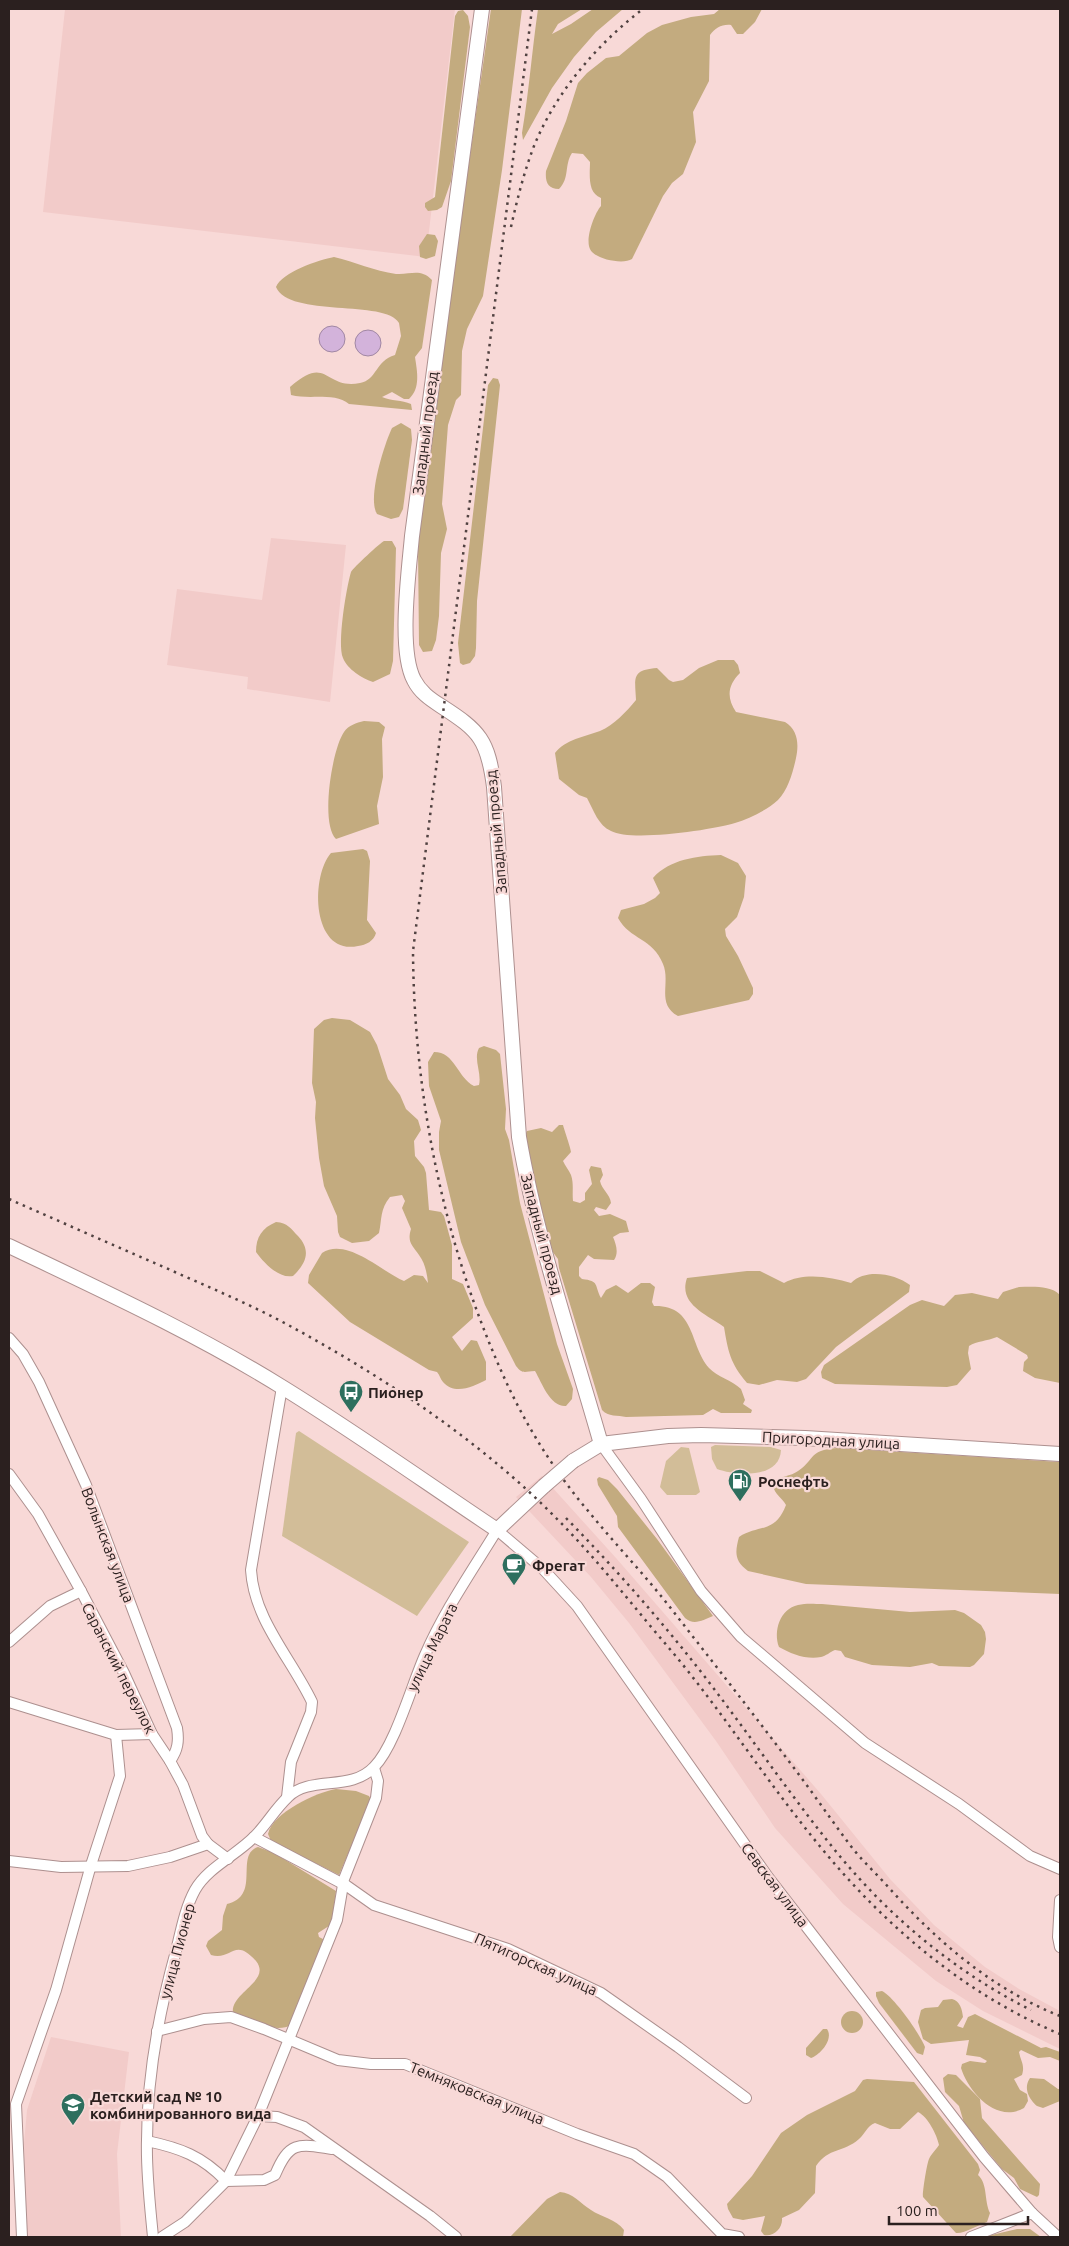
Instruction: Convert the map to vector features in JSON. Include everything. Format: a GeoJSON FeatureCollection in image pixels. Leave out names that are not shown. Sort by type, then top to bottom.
{"type":"FeatureCollection","features":[{"type":"Feature","properties":{"kind":"main road","name":"Западный проезд"},"geometry":{"type":"LineString","coordinates":[[482,9],[411,544],[406,613],[407,650],[413,680],[421,691],[475,731],[486,746],[490,758],[518,1137],[526,1180],[538,1226],[602,1444]]}},
{"type":"Feature","properties":{"kind":"main road"},"geometry":{"type":"LineString","coordinates":[[9,1246],[132,1305],[282,1387],[497,1530],[573,1461],[602,1444]]}},
{"type":"Feature","properties":{"kind":"main road","name":"Пригородная улица"},"geometry":{"type":"LineString","coordinates":[[602,1444],[668,1436],[750,1435],[1060,1454]]}},
{"type":"Feature","properties":{"kind":"street","name":"Волынская улица"},"geometry":{"type":"LineString","coordinates":[[9,1338],[23,1354],[39,1382],[82,1476],[147,1644],[177,1728],[176,1753],[170,1761]]}},
{"type":"Feature","properties":{"kind":"street"},"geometry":{"type":"LineString","coordinates":[[282,1387],[251,1570],[254,1594],[264,1617],[276,1642],[312,1702],[311,1712],[291,1762],[287,1798]]}},
{"type":"Feature","properties":{"kind":"street"},"geometry":{"type":"LineString","coordinates":[[602,1444],[642,1499],[701,1591],[741,1637],[865,1743],[958,1804],[1030,1856],[1060,1869]]}},
{"type":"Feature","properties":{"kind":"street","name":"Саранский переулок"},"geometry":{"type":"LineString","coordinates":[[9,1474],[38,1514],[124,1673],[152,1734],[183,1785],[202,1836],[208,1844],[228,1859]]}},
{"type":"Feature","properties":{"kind":"street","name":"улица Марата"},"geometry":{"type":"LineString","coordinates":[[374,1768],[391,1739],[425,1654],[451,1604],[497,1530]]}},
{"type":"Feature","properties":{"kind":"street","name":"Севская улица"},"geometry":{"type":"LineString","coordinates":[[497,1530],[543,1569],[577,1606],[768,1877],[984,2157],[1032,2213],[1057,2233]]}},
{"type":"Feature","properties":{"kind":"street"},"geometry":{"type":"LineString","coordinates":[[9,1642],[50,1606],[80,1591]]}},
{"type":"Feature","properties":{"kind":"street"},"geometry":{"type":"LineString","coordinates":[[9,1702],[116,1735],[152,1734]]}},
{"type":"Feature","properties":{"kind":"street"},"geometry":{"type":"LineString","coordinates":[[22,2237],[12,2103],[56,1990],[120,1776],[116,1735]]}},
{"type":"Feature","properties":{"kind":"street"},"geometry":{"type":"LineString","coordinates":[[162,2237],[185,2222],[226,2181],[258,2116],[337,1920],[342,1883],[373,1809],[378,1781],[374,1768]]}},
{"type":"Feature","properties":{"kind":"street","name":"улица Пионер"},"geometry":{"type":"LineString","coordinates":[[154,2237],[147,2174],[146,2141],[150,2087],[157,2031],[174,1958],[191,1898],[200,1882],[254,1837],[294,1792],[306,1787],[351,1781],[374,1768]]}},
{"type":"Feature","properties":{"kind":"street","name":"Пятигорская улица"},"geometry":{"type":"LineString","coordinates":[[254,1837],[342,1883],[374,1905],[508,1949],[602,1993],[746,2098]]}},
{"type":"Feature","properties":{"kind":"street"},"geometry":{"type":"LineString","coordinates":[[9,1861],[61,1867],[114,1867],[145,1864],[208,1844]]}},
{"type":"Feature","properties":{"kind":"street"},"geometry":{"type":"LineString","coordinates":[[1060,1900],[1058,1937],[1060,1947]]}},
{"type":"Feature","properties":{"kind":"street","name":"Темняковская улица"},"geometry":{"type":"LineString","coordinates":[[157,2031],[218,2016],[241,2020],[338,2060],[371,2064],[405,2064],[634,2154],[667,2177],[722,2234],[739,2237]]}},
{"type":"Feature","properties":{"kind":"street"},"geometry":{"type":"LineString","coordinates":[[258,2116],[277,2118],[297,2124],[430,2216],[456,2237]]}},
{"type":"Feature","properties":{"kind":"street"},"geometry":{"type":"LineString","coordinates":[[146,2141],[179,2150],[203,2160],[211,2165],[226,2181],[264,2180],[275,2175],[284,2154],[292,2148],[309,2145],[335,2150]]}},
{"type":"Feature","properties":{"kind":"street"},"geometry":{"type":"LineString","coordinates":[[971,2237],[1032,2213]]}},
{"type":"Feature","properties":{"kind":"shaded area"},"geometry":{"type":"Polygon","coordinates":[[[65,9],[455,9],[426,257],[43,212],[65,9]]]}},
{"type":"Feature","properties":{"kind":"shaded area"},"geometry":{"type":"Polygon","coordinates":[[[491,9],[522,9],[502,170],[483,296],[467,329],[462,351],[461,395],[456,400],[448,425],[442,504],[447,529],[441,553],[439,616],[436,640],[432,651],[423,652],[419,645],[418,547],[426,463],[491,9]]]}},
{"type":"Feature","properties":{"kind":"shaded area"},"geometry":{"type":"Polygon","coordinates":[[[538,9],[582,9],[558,24],[552,34],[593,9],[623,9],[596,32],[574,57],[552,88],[523,140],[522,133],[538,9]]]}},
{"type":"Feature","properties":{"kind":"shaded area"},"geometry":{"type":"Polygon","coordinates":[[[720,9],[762,9],[755,22],[743,34],[737,34],[731,25],[725,25],[714,30],[710,35],[709,81],[693,112],[696,142],[683,174],[672,183],[663,196],[632,259],[616,261],[597,256],[590,249],[589,233],[593,220],[601,206],[601,198],[591,188],[590,162],[583,154],[572,153],[568,162],[565,180],[559,189],[552,188],[546,178],[546,171],[566,121],[578,83],[606,58],[619,56],[647,33],[662,25],[691,17],[714,14],[720,9]]]}},
{"type":"Feature","properties":{"kind":"shaded area"},"geometry":{"type":"Polygon","coordinates":[[[463,10],[468,16],[470,27],[451,181],[442,207],[437,210],[428,211],[425,203],[435,197],[455,16],[458,11],[463,10]]]}},
{"type":"Feature","properties":{"kind":"shaded area"},"geometry":{"type":"Polygon","coordinates":[[[427,234],[435,235],[438,241],[435,256],[426,259],[420,257],[419,246],[427,234]]]}},
{"type":"Feature","properties":{"kind":"shaded area"},"geometry":{"type":"Polygon","coordinates":[[[334,257],[388,273],[419,273],[428,276],[432,280],[422,348],[415,357],[417,385],[413,395],[409,399],[404,399],[392,392],[382,397],[411,404],[412,410],[349,404],[343,400],[329,397],[291,395],[290,387],[302,377],[312,373],[326,375],[339,382],[348,384],[366,381],[383,361],[395,355],[401,336],[399,323],[391,316],[358,309],[317,306],[299,302],[284,296],[276,287],[285,276],[311,264],[334,257]]]}},
{"type":"Feature","properties":{"kind":"shaded area"},"geometry":{"type":"Polygon","coordinates":[[[332,326],[341,330],[345,339],[341,348],[332,352],[323,348],[319,339],[323,330],[332,326]]]}},
{"type":"Feature","properties":{"kind":"shaded area"},"geometry":{"type":"Polygon","coordinates":[[[368,330],[377,334],[381,343],[377,352],[368,356],[359,352],[355,343],[359,334],[368,330]]]}},
{"type":"Feature","properties":{"kind":"shaded area"},"geometry":{"type":"Polygon","coordinates":[[[493,378],[498,379],[500,385],[477,601],[476,648],[475,656],[470,663],[463,665],[460,663],[458,643],[488,385],[493,378]]]}},
{"type":"Feature","properties":{"kind":"shaded area"},"geometry":{"type":"Polygon","coordinates":[[[401,423],[411,429],[412,440],[403,509],[399,517],[391,519],[377,514],[374,506],[375,484],[381,458],[392,428],[401,423]]]}},
{"type":"Feature","properties":{"kind":"shaded area"},"geometry":{"type":"Polygon","coordinates":[[[271,538],[346,545],[330,702],[247,689],[248,677],[167,665],[177,589],[262,600],[271,538]]]}},
{"type":"Feature","properties":{"kind":"shaded area"},"geometry":{"type":"Polygon","coordinates":[[[384,541],[392,541],[396,548],[393,661],[390,674],[373,682],[365,679],[348,666],[341,651],[341,641],[351,572],[384,541]]]}},
{"type":"Feature","properties":{"kind":"shaded area"},"geometry":{"type":"Polygon","coordinates":[[[718,660],[734,660],[738,665],[740,673],[733,682],[730,691],[731,701],[736,712],[785,722],[795,733],[797,743],[796,758],[790,781],[782,796],[769,807],[752,817],[709,829],[653,835],[621,834],[611,831],[597,817],[587,798],[579,795],[559,779],[555,753],[570,741],[600,731],[629,709],[636,700],[635,681],[639,673],[657,668],[673,682],[683,680],[699,668],[718,660]]]}},
{"type":"Feature","properties":{"kind":"shaded area"},"geometry":{"type":"Polygon","coordinates":[[[364,721],[379,722],[385,727],[382,739],[383,777],[377,806],[379,824],[336,839],[331,831],[328,803],[335,754],[344,732],[353,725],[364,721]]]}},
{"type":"Feature","properties":{"kind":"shaded area"},"geometry":{"type":"Polygon","coordinates":[[[363,849],[367,851],[370,861],[367,920],[376,933],[372,940],[364,945],[343,946],[331,939],[324,927],[319,912],[320,879],[324,864],[331,853],[363,849]]]}},
{"type":"Feature","properties":{"kind":"shaded area"},"geometry":{"type":"Polygon","coordinates":[[[721,855],[738,863],[746,876],[744,897],[737,917],[725,929],[726,936],[753,988],[753,994],[749,1000],[678,1016],[671,1011],[666,999],[665,971],[659,955],[648,944],[629,931],[618,918],[621,910],[644,904],[660,893],[653,878],[667,867],[693,858],[721,855]]]}},
{"type":"Feature","properties":{"kind":"shaded area"},"geometry":{"type":"Polygon","coordinates":[[[332,1018],[350,1020],[370,1032],[377,1045],[388,1079],[400,1095],[406,1109],[418,1120],[421,1130],[414,1141],[415,1156],[424,1167],[426,1173],[429,1210],[441,1212],[444,1216],[452,1245],[452,1279],[463,1284],[473,1308],[473,1318],[452,1337],[462,1351],[471,1340],[477,1341],[486,1362],[486,1380],[476,1385],[459,1389],[448,1386],[442,1381],[437,1372],[429,1370],[350,1322],[308,1283],[309,1275],[322,1253],[332,1249],[342,1249],[353,1252],[404,1281],[414,1275],[423,1276],[428,1283],[423,1261],[410,1240],[411,1229],[402,1208],[405,1201],[402,1195],[390,1197],[387,1201],[383,1210],[379,1233],[369,1241],[352,1243],[340,1237],[338,1232],[337,1216],[324,1186],[319,1158],[315,1118],[316,1102],[312,1083],[314,1029],[324,1020],[332,1018]]]}},
{"type":"Feature","properties":{"kind":"shaded area"},"geometry":{"type":"Polygon","coordinates":[[[484,1046],[496,1050],[500,1054],[506,1109],[505,1129],[509,1140],[520,1203],[557,1344],[573,1389],[572,1399],[566,1406],[555,1403],[551,1399],[535,1371],[522,1372],[518,1369],[485,1305],[461,1242],[439,1150],[441,1121],[429,1086],[428,1062],[434,1052],[441,1053],[451,1060],[468,1082],[474,1086],[479,1085],[477,1052],[479,1048],[484,1046]]]}},
{"type":"Feature","properties":{"kind":"shaded area"},"geometry":{"type":"Polygon","coordinates":[[[559,1125],[563,1125],[571,1150],[563,1161],[572,1178],[573,1201],[580,1203],[585,1200],[585,1193],[592,1184],[589,1170],[591,1166],[601,1168],[603,1175],[600,1181],[611,1203],[606,1210],[596,1207],[594,1210],[599,1216],[610,1214],[626,1221],[629,1232],[620,1233],[613,1237],[617,1251],[614,1260],[594,1259],[588,1255],[579,1267],[579,1276],[596,1284],[601,1298],[606,1290],[616,1285],[628,1293],[641,1283],[650,1283],[655,1287],[652,1302],[654,1306],[668,1307],[678,1312],[685,1319],[709,1368],[741,1389],[745,1400],[743,1404],[752,1410],[751,1413],[721,1413],[713,1409],[703,1415],[626,1417],[610,1415],[602,1410],[559,1268],[558,1259],[549,1247],[536,1201],[525,1135],[527,1131],[541,1128],[552,1132],[559,1125]]]}},
{"type":"Feature","properties":{"kind":"shaded area"},"geometry":{"type":"Polygon","coordinates":[[[276,1222],[288,1226],[305,1246],[306,1256],[302,1266],[293,1276],[277,1273],[256,1252],[257,1242],[261,1234],[267,1227],[276,1222]]]}},
{"type":"Feature","properties":{"kind":"shaded area"},"geometry":{"type":"Polygon","coordinates":[[[760,1271],[784,1283],[800,1278],[826,1277],[851,1283],[864,1275],[880,1274],[897,1278],[910,1285],[909,1292],[836,1347],[806,1379],[797,1382],[777,1380],[759,1385],[747,1383],[741,1376],[731,1356],[724,1327],[702,1313],[690,1302],[686,1295],[685,1287],[687,1278],[760,1271]]]}},
{"type":"Feature","properties":{"kind":"shaded area"},"geometry":{"type":"Polygon","coordinates":[[[1019,1287],[1046,1288],[1060,1295],[1060,1383],[1035,1378],[1023,1371],[1024,1362],[1028,1358],[1027,1355],[997,1337],[969,1346],[968,1353],[971,1369],[957,1385],[947,1387],[835,1384],[822,1378],[821,1372],[824,1365],[910,1305],[922,1300],[944,1306],[955,1295],[972,1293],[998,1299],[1003,1292],[1019,1287]]]}},
{"type":"Feature","properties":{"kind":"shaded area"},"geometry":{"type":"Polygon","coordinates":[[[299,1431],[469,1542],[417,1616],[282,1536],[296,1433],[299,1431]]]}},
{"type":"Feature","properties":{"kind":"shaded area"},"geometry":{"type":"Polygon","coordinates":[[[715,1445],[771,1447],[781,1450],[779,1459],[773,1466],[765,1471],[745,1474],[717,1469],[712,1459],[711,1447],[715,1445]]]}},
{"type":"Feature","properties":{"kind":"shaded area"},"geometry":{"type":"Polygon","coordinates":[[[681,1447],[689,1448],[700,1492],[696,1495],[667,1495],[660,1487],[666,1461],[681,1447]]]}},
{"type":"Feature","properties":{"kind":"shaded area"},"geometry":{"type":"Polygon","coordinates":[[[837,1448],[1060,1462],[1060,1594],[806,1584],[748,1571],[738,1560],[737,1547],[739,1537],[772,1524],[782,1514],[786,1505],[774,1489],[776,1484],[781,1478],[798,1471],[816,1453],[837,1448]]]}},
{"type":"Feature","properties":{"kind":"shaded area"},"geometry":{"type":"Polygon","coordinates":[[[542,1476],[616,1558],[821,1794],[890,1879],[934,1925],[985,1967],[1019,1989],[1060,2011],[1060,2049],[983,2011],[936,1981],[843,1904],[775,1828],[716,1741],[629,1623],[591,1577],[516,1497],[542,1476]]]}},
{"type":"Feature","properties":{"kind":"shaded area"},"geometry":{"type":"Polygon","coordinates":[[[599,1477],[608,1480],[617,1489],[657,1539],[713,1616],[695,1622],[685,1618],[618,1527],[617,1516],[598,1485],[597,1479],[599,1477]]]}},
{"type":"Feature","properties":{"kind":"shaded area"},"geometry":{"type":"Polygon","coordinates":[[[801,1604],[822,1604],[910,1612],[955,1610],[964,1613],[981,1625],[986,1639],[984,1654],[970,1667],[939,1666],[932,1663],[910,1667],[872,1665],[845,1657],[841,1651],[835,1650],[821,1657],[805,1657],[779,1647],[777,1634],[779,1622],[787,1611],[801,1604]]]}},
{"type":"Feature","properties":{"kind":"shaded area"},"geometry":{"type":"Polygon","coordinates":[[[336,1789],[356,1791],[369,1796],[371,1800],[339,1875],[271,1841],[268,1834],[271,1826],[286,1811],[318,1794],[336,1789]]]}},
{"type":"Feature","properties":{"kind":"shaded area"},"geometry":{"type":"Polygon","coordinates":[[[258,1847],[274,1853],[336,1891],[332,1924],[318,1933],[319,1937],[325,1940],[292,2025],[285,2027],[269,2027],[233,2013],[238,1999],[259,1975],[259,1968],[256,1961],[243,1950],[218,1956],[211,1955],[206,1946],[208,1941],[222,1930],[223,1916],[227,1904],[237,1900],[243,1893],[246,1885],[248,1858],[251,1851],[258,1847]]]}},
{"type":"Feature","properties":{"kind":"shaded area"},"geometry":{"type":"Polygon","coordinates":[[[882,1991],[900,2008],[918,2034],[925,2047],[923,2055],[917,2053],[879,2003],[876,1992],[882,1991]]]}},
{"type":"Feature","properties":{"kind":"shaded area"},"geometry":{"type":"Polygon","coordinates":[[[952,1999],[959,2003],[963,2014],[957,2026],[963,2028],[968,2017],[975,2014],[1041,2048],[1046,2047],[1060,2052],[1060,2061],[1050,2057],[1038,2058],[1021,2050],[1019,2052],[1023,2072],[1022,2075],[1014,2079],[1020,2090],[1027,2094],[1028,2101],[1024,2108],[1014,2112],[1003,2112],[985,2103],[977,2095],[965,2077],[961,2068],[962,2064],[970,2061],[985,2063],[987,2061],[980,2057],[966,2055],[969,2040],[931,2044],[923,2039],[918,2022],[921,2010],[938,2007],[943,2000],[952,1999]]]}},
{"type":"Feature","properties":{"kind":"shaded area"},"geometry":{"type":"Polygon","coordinates":[[[852,2011],[860,2014],[863,2022],[860,2030],[852,2033],[844,2030],[841,2022],[844,2014],[852,2011]]]}},
{"type":"Feature","properties":{"kind":"shaded area"},"geometry":{"type":"Polygon","coordinates":[[[823,2029],[827,2029],[829,2033],[827,2042],[822,2050],[811,2058],[806,2055],[806,2048],[823,2029]]]}},
{"type":"Feature","properties":{"kind":"shaded area","name":"Детский сад № 10 комбинированного вида"},"geometry":{"type":"Polygon","coordinates":[[[51,2037],[129,2052],[117,2154],[121,2237],[27,2237],[24,2143],[27,2110],[51,2037]]]}},
{"type":"Feature","properties":{"kind":"shaded area"},"geometry":{"type":"Polygon","coordinates":[[[948,2074],[956,2075],[980,2099],[982,2118],[1040,2184],[1037,2197],[1020,2189],[1014,2178],[1002,2169],[964,2123],[959,2106],[945,2092],[943,2078],[948,2074]]]}},
{"type":"Feature","properties":{"kind":"shaded area"},"geometry":{"type":"Polygon","coordinates":[[[1030,2078],[1044,2079],[1060,2089],[1060,2101],[1043,2108],[1037,2106],[1027,2089],[1030,2078]]]}},
{"type":"Feature","properties":{"kind":"shaded area"},"geometry":{"type":"Polygon","coordinates":[[[863,2080],[914,2082],[978,2164],[980,2170],[978,2175],[985,2188],[990,2213],[987,2222],[967,2231],[956,2233],[923,2197],[928,2162],[939,2145],[931,2127],[922,2114],[918,2112],[900,2129],[890,2129],[875,2123],[872,2124],[853,2143],[821,2160],[816,2166],[815,2193],[799,2210],[782,2218],[781,2225],[771,2235],[764,2235],[761,2231],[765,2216],[743,2220],[733,2218],[727,2204],[752,2176],[781,2133],[807,2115],[855,2091],[863,2080]]]}},
{"type":"Feature","properties":{"kind":"shaded area"},"geometry":{"type":"Polygon","coordinates":[[[560,2192],[573,2196],[595,2212],[617,2223],[624,2230],[623,2237],[510,2237],[547,2199],[560,2192]]]}},
{"type":"Feature","properties":{"kind":"shaded area"},"geometry":{"type":"Polygon","coordinates":[[[1017,2229],[1030,2229],[1041,2237],[983,2237],[1017,2229]]]}},
{"type":"Feature","properties":{"kind":"railway"},"geometry":{"type":"LineString","coordinates":[[532,9],[413,951],[419,1060],[426,1114],[448,1220],[482,1324],[503,1375],[541,1446],[576,1496],[669,1606],[804,1781],[850,1845],[908,1909],[947,1945],[989,1978],[1035,2005],[1060,2016]]}},
{"type":"Feature","properties":{"kind":"railway"},"geometry":{"type":"LineString","coordinates":[[511,227],[530,156],[543,126],[554,107],[566,88],[594,53],[643,9]]}},
{"type":"Feature","properties":{"kind":"railway"},"geometry":{"type":"LineString","coordinates":[[9,1199],[275,1318],[396,1389],[465,1438],[528,1491],[592,1556],[691,1675],[810,1834],[852,1884],[905,1935],[963,1981],[1026,2019],[1060,2034]]}},
{"type":"Feature","properties":{"kind":"railway"},"geometry":{"type":"LineString","coordinates":[[566,1518],[634,1591],[682,1649],[855,1874],[924,1940],[976,1978],[1031,2010]]}},
{"type":"Feature","properties":{"kind":"place","name":"Пионер"},"geometry":{"type":"Point","coordinates":[351,1413]}},
{"type":"Feature","properties":{"kind":"place","name":"Роснефть"},"geometry":{"type":"Point","coordinates":[740,1502]}},
{"type":"Feature","properties":{"kind":"place","name":"Фрегат"},"geometry":{"type":"Point","coordinates":[514,1586]}},
{"type":"Feature","properties":{"kind":"place","name":"Детский сад № 10 комбинированного вида"},"geometry":{"type":"Point","coordinates":[73,2126]}}]}
